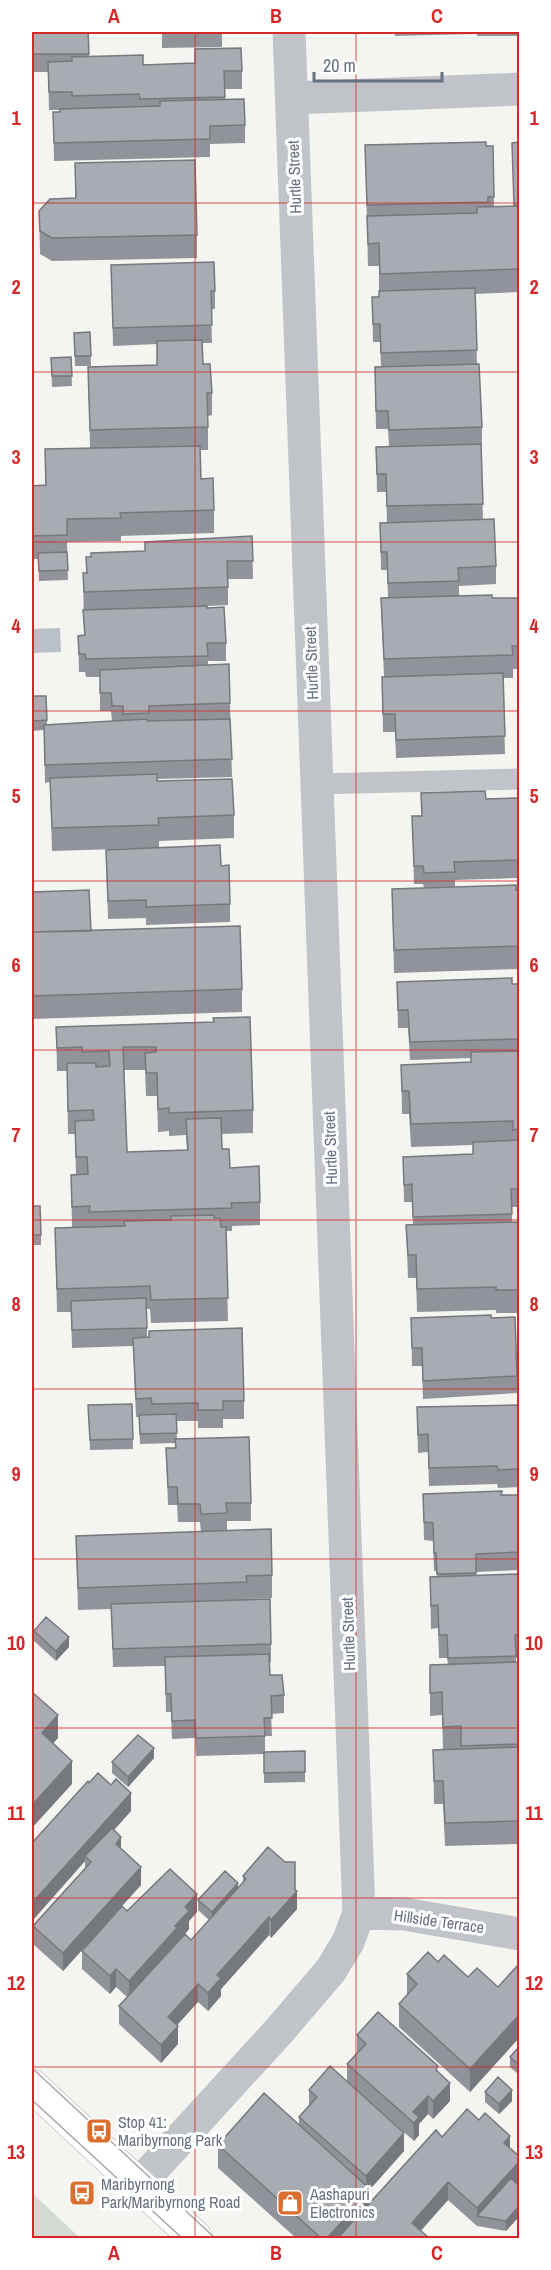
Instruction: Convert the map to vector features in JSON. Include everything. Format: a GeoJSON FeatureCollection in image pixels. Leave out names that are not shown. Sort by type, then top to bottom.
{"type":"FeatureCollection","features":[{"type":"Feature","properties":{"kind":"main road"},"geometry":{"type":"LineString","coordinates":[[32,2086],[196,2238]]}},
{"type":"Feature","properties":{"kind":"street","name":"Hurtle Street"},"geometry":{"type":"LineString","coordinates":[[138,2185],[279,2031],[331,1970],[348,1942],[359,1913],[289,32]]}},
{"type":"Feature","properties":{"kind":"street"},"geometry":{"type":"LineString","coordinates":[[292,98],[519,89]]}},
{"type":"Feature","properties":{"kind":"street","name":"Hillside Terrace"},"geometry":{"type":"LineString","coordinates":[[359,1913],[404,1914],[519,1934]]}},
{"type":"Feature","properties":{"kind":"lane"},"geometry":{"type":"LineString","coordinates":[[316,784],[519,779]]}},
{"type":"Feature","properties":{"kind":"shaded area"},"geometry":{"type":"Polygon","coordinates":[[[60,628],[61,652],[32,653],[32,629],[60,628]]]}},
{"type":"Feature","properties":{"kind":"shaded area"},"geometry":{"type":"Polygon","coordinates":[[[32,2193],[80,2238],[32,2238],[32,2193]]]}},
{"type":"Feature","properties":{"kind":"building"},"geometry":{"type":"Polygon","coordinates":[[[32,32],[88,32],[89,54],[32,54],[32,32]]]}},
{"type":"Feature","properties":{"kind":"building"},"geometry":{"type":"Polygon","coordinates":[[[241,48],[242,71],[224,71],[225,97],[140,99],[139,94],[72,96],[72,92],[49,92],[48,62],[72,61],[72,57],[143,55],[143,65],[195,63],[195,49],[241,48]]]}},
{"type":"Feature","properties":{"kind":"building"},"geometry":{"type":"Polygon","coordinates":[[[244,99],[245,125],[210,126],[210,139],[54,143],[53,112],[60,112],[60,109],[160,106],[160,101],[244,99]]]}},
{"type":"Feature","properties":{"kind":"building"},"geometry":{"type":"Polygon","coordinates":[[[486,142],[486,146],[493,146],[494,197],[488,197],[488,202],[367,205],[365,145],[486,142]]]}},
{"type":"Feature","properties":{"kind":"building"},"geometry":{"type":"Polygon","coordinates":[[[519,142],[519,205],[514,205],[512,143],[519,142]]]}},
{"type":"Feature","properties":{"kind":"building"},"geometry":{"type":"Polygon","coordinates":[[[195,160],[197,235],[52,238],[40,231],[39,211],[50,199],[76,198],[75,163],[195,160]]]}},
{"type":"Feature","properties":{"kind":"building"},"geometry":{"type":"Polygon","coordinates":[[[519,206],[519,269],[380,274],[379,243],[368,244],[367,216],[477,213],[477,207],[519,206]]]}},
{"type":"Feature","properties":{"kind":"building"},"geometry":{"type":"Polygon","coordinates":[[[214,262],[215,291],[211,291],[212,325],[113,328],[111,265],[214,262]]]}},
{"type":"Feature","properties":{"kind":"building"},"geometry":{"type":"Polygon","coordinates":[[[475,288],[477,350],[381,353],[380,324],[373,324],[372,297],[379,297],[379,291],[475,288]]]}},
{"type":"Feature","properties":{"kind":"building"},"geometry":{"type":"Polygon","coordinates":[[[90,332],[91,356],[75,356],[74,333],[90,332]]]}},
{"type":"Feature","properties":{"kind":"building"},"geometry":{"type":"Polygon","coordinates":[[[202,340],[203,364],[210,364],[212,393],[207,393],[208,427],[90,430],[88,367],[157,365],[157,341],[202,340]]]}},
{"type":"Feature","properties":{"kind":"building"},"geometry":{"type":"Polygon","coordinates":[[[71,357],[72,376],[52,376],[51,358],[71,357]]]}},
{"type":"Feature","properties":{"kind":"building"},"geometry":{"type":"Polygon","coordinates":[[[479,364],[482,427],[389,430],[388,411],[376,411],[375,367],[479,364]]]}},
{"type":"Feature","properties":{"kind":"building"},"geometry":{"type":"Polygon","coordinates":[[[481,444],[483,504],[387,506],[386,474],[377,474],[376,447],[481,444]]]}},
{"type":"Feature","properties":{"kind":"building"},"geometry":{"type":"Polygon","coordinates":[[[200,446],[201,479],[213,478],[214,510],[120,513],[121,518],[67,519],[67,535],[32,536],[32,486],[46,485],[45,449],[200,446]]]}},
{"type":"Feature","properties":{"kind":"building"},"geometry":{"type":"Polygon","coordinates":[[[494,519],[496,566],[458,568],[459,581],[388,583],[387,552],[381,552],[380,523],[494,519]]]}},
{"type":"Feature","properties":{"kind":"building"},"geometry":{"type":"Polygon","coordinates":[[[252,536],[253,561],[227,561],[228,587],[84,592],[83,573],[87,573],[86,557],[91,557],[91,553],[145,551],[145,542],[252,536]]]}},
{"type":"Feature","properties":{"kind":"building"},"geometry":{"type":"Polygon","coordinates":[[[67,552],[68,570],[39,571],[38,553],[67,552]]]}},
{"type":"Feature","properties":{"kind":"building"},"geometry":{"type":"Polygon","coordinates":[[[492,595],[492,598],[519,598],[519,646],[512,646],[513,655],[384,659],[381,598],[492,595]]]}},
{"type":"Feature","properties":{"kind":"building"},"geometry":{"type":"Polygon","coordinates":[[[207,606],[207,608],[224,607],[226,643],[207,643],[208,656],[86,659],[85,654],[79,654],[78,636],[85,635],[83,610],[207,606]]]}},
{"type":"Feature","properties":{"kind":"building"},"geometry":{"type":"Polygon","coordinates":[[[229,664],[230,703],[149,706],[149,713],[123,714],[123,706],[112,706],[111,693],[100,693],[100,670],[229,664]]]}},
{"type":"Feature","properties":{"kind":"building"},"geometry":{"type":"Polygon","coordinates":[[[503,673],[505,736],[396,740],[395,714],[383,714],[382,677],[503,673]]]}},
{"type":"Feature","properties":{"kind":"building"},"geometry":{"type":"Polygon","coordinates":[[[32,696],[46,696],[47,720],[32,721],[32,696]]]}},
{"type":"Feature","properties":{"kind":"building"},"geometry":{"type":"Polygon","coordinates":[[[147,719],[147,721],[230,719],[232,759],[45,765],[44,725],[147,719]]]}},
{"type":"Feature","properties":{"kind":"building"},"geometry":{"type":"Polygon","coordinates":[[[157,774],[157,781],[232,779],[234,815],[158,818],[159,825],[52,828],[50,778],[157,774]]]}},
{"type":"Feature","properties":{"kind":"building"},"geometry":{"type":"Polygon","coordinates":[[[485,791],[486,799],[519,798],[519,860],[454,862],[455,872],[424,873],[423,866],[414,866],[412,816],[422,816],[421,793],[485,791]]]}},
{"type":"Feature","properties":{"kind":"building"},"geometry":{"type":"Polygon","coordinates":[[[220,845],[221,866],[229,865],[230,904],[146,907],[146,900],[108,901],[106,850],[220,845]]]}},
{"type":"Feature","properties":{"kind":"building"},"geometry":{"type":"Polygon","coordinates":[[[516,885],[516,890],[519,889],[519,946],[394,950],[392,889],[516,885]]]}},
{"type":"Feature","properties":{"kind":"building"},"geometry":{"type":"Polygon","coordinates":[[[89,890],[91,931],[32,932],[32,892],[89,890]]]}},
{"type":"Feature","properties":{"kind":"building"},"geometry":{"type":"Polygon","coordinates":[[[240,926],[242,989],[32,996],[32,932],[240,926]]]}},
{"type":"Feature","properties":{"kind":"building"},"geometry":{"type":"Polygon","coordinates":[[[512,978],[512,984],[519,984],[519,1039],[410,1042],[408,1010],[398,1010],[397,982],[512,978]]]}},
{"type":"Feature","properties":{"kind":"building"},"geometry":{"type":"Polygon","coordinates":[[[250,1017],[253,1110],[169,1113],[169,1108],[158,1109],[157,1073],[146,1073],[145,1053],[156,1052],[156,1047],[123,1047],[127,1152],[188,1150],[186,1119],[221,1118],[222,1149],[229,1149],[230,1168],[259,1166],[260,1202],[231,1203],[232,1208],[89,1212],[90,1206],[72,1207],[71,1175],[88,1174],[87,1157],[76,1157],[75,1121],[94,1120],[93,1110],[68,1111],[67,1063],[96,1063],[96,1067],[110,1066],[109,1051],[82,1052],[82,1047],[57,1048],[56,1027],[214,1022],[213,1018],[250,1017]]]}},
{"type":"Feature","properties":{"kind":"building"},"geometry":{"type":"Polygon","coordinates":[[[519,1051],[519,1129],[513,1130],[513,1121],[411,1124],[409,1091],[402,1091],[401,1065],[471,1062],[471,1052],[519,1051]]]}},
{"type":"Feature","properties":{"kind":"building"},"geometry":{"type":"Polygon","coordinates":[[[519,1140],[519,1189],[511,1189],[512,1214],[413,1217],[412,1184],[404,1185],[403,1157],[473,1154],[473,1142],[519,1140]]]}},
{"type":"Feature","properties":{"kind":"building"},"geometry":{"type":"Polygon","coordinates":[[[32,1206],[40,1206],[41,1235],[32,1235],[32,1206]]]}},
{"type":"Feature","properties":{"kind":"building"},"geometry":{"type":"Polygon","coordinates":[[[214,1215],[214,1218],[220,1218],[221,1227],[226,1227],[228,1298],[151,1300],[150,1286],[57,1289],[55,1228],[125,1226],[124,1221],[171,1220],[171,1216],[214,1215]]]}},
{"type":"Feature","properties":{"kind":"building"},"geometry":{"type":"Polygon","coordinates":[[[519,1222],[519,1290],[496,1290],[496,1287],[417,1289],[416,1255],[408,1255],[406,1225],[519,1222]]]}},
{"type":"Feature","properties":{"kind":"building"},"geometry":{"type":"Polygon","coordinates":[[[146,1298],[147,1328],[72,1330],[71,1301],[146,1298]]]}},
{"type":"Feature","properties":{"kind":"building"},"geometry":{"type":"Polygon","coordinates":[[[491,1315],[491,1318],[515,1317],[517,1376],[423,1381],[422,1348],[412,1348],[411,1318],[491,1315]]]}},
{"type":"Feature","properties":{"kind":"building"},"geometry":{"type":"Polygon","coordinates":[[[242,1328],[244,1401],[223,1401],[223,1410],[198,1410],[198,1403],[152,1404],[151,1398],[136,1399],[133,1338],[149,1337],[149,1331],[242,1328]]]}},
{"type":"Feature","properties":{"kind":"building"},"geometry":{"type":"Polygon","coordinates":[[[132,1404],[133,1439],[90,1440],[88,1405],[132,1404]]]}},
{"type":"Feature","properties":{"kind":"building"},"geometry":{"type":"Polygon","coordinates":[[[519,1405],[519,1469],[498,1470],[497,1466],[429,1468],[428,1434],[418,1435],[417,1407],[519,1405]]]}},
{"type":"Feature","properties":{"kind":"building"},"geometry":{"type":"Polygon","coordinates":[[[176,1414],[177,1433],[140,1434],[139,1415],[176,1414]]]}},
{"type":"Feature","properties":{"kind":"building"},"geometry":{"type":"Polygon","coordinates":[[[249,1437],[251,1503],[226,1503],[227,1513],[201,1514],[200,1504],[178,1504],[177,1487],[168,1487],[166,1448],[176,1448],[175,1439],[249,1437]]]}},
{"type":"Feature","properties":{"kind":"building"},"geometry":{"type":"Polygon","coordinates":[[[502,1491],[501,1495],[519,1495],[519,1552],[476,1554],[476,1573],[437,1574],[433,1523],[424,1522],[423,1494],[502,1491]]]}},
{"type":"Feature","properties":{"kind":"building"},"geometry":{"type":"Polygon","coordinates":[[[271,1529],[272,1575],[246,1576],[247,1582],[78,1588],[76,1536],[271,1529]]]}},
{"type":"Feature","properties":{"kind":"building"},"geometry":{"type":"Polygon","coordinates":[[[519,1574],[519,1635],[515,1635],[516,1656],[448,1658],[447,1635],[439,1635],[438,1605],[431,1606],[430,1577],[519,1574]]]}},
{"type":"Feature","properties":{"kind":"building"},"geometry":{"type":"Polygon","coordinates":[[[270,1599],[271,1644],[113,1649],[111,1604],[270,1599]]]}},
{"type":"Feature","properties":{"kind":"building"},"geometry":{"type":"Polygon","coordinates":[[[46,1617],[69,1637],[56,1651],[34,1631],[46,1617]]]}},
{"type":"Feature","properties":{"kind":"building"},"geometry":{"type":"Polygon","coordinates":[[[269,1654],[270,1675],[282,1675],[284,1695],[271,1696],[272,1718],[264,1718],[265,1736],[196,1738],[195,1720],[172,1721],[171,1694],[166,1694],[165,1657],[269,1654]]]}},
{"type":"Feature","properties":{"kind":"building"},"geometry":{"type":"Polygon","coordinates":[[[519,1662],[519,1744],[461,1746],[461,1726],[443,1727],[442,1692],[430,1693],[430,1665],[519,1662]]]}},
{"type":"Feature","properties":{"kind":"building"},"geometry":{"type":"Polygon","coordinates":[[[32,1692],[58,1715],[42,1733],[72,1761],[32,1805],[32,1692]]]}},
{"type":"Feature","properties":{"kind":"building"},"geometry":{"type":"Polygon","coordinates":[[[138,1735],[154,1748],[128,1777],[112,1762],[138,1735]]]}},
{"type":"Feature","properties":{"kind":"building"},"geometry":{"type":"Polygon","coordinates":[[[519,1747],[519,1821],[445,1823],[443,1781],[434,1781],[433,1750],[519,1747]]]}},
{"type":"Feature","properties":{"kind":"building"},"geometry":{"type":"Polygon","coordinates":[[[305,1751],[305,1772],[264,1773],[264,1752],[305,1751]]]}},
{"type":"Feature","properties":{"kind":"building"},"geometry":{"type":"Polygon","coordinates":[[[98,1773],[111,1785],[116,1779],[131,1793],[32,1903],[32,1843],[98,1773]]]}},
{"type":"Feature","properties":{"kind":"building"},"geometry":{"type":"Polygon","coordinates":[[[112,1828],[121,1837],[116,1844],[141,1867],[63,1953],[33,1926],[91,1862],[85,1856],[112,1828]]]}},
{"type":"Feature","properties":{"kind":"building"},"geometry":{"type":"Polygon","coordinates":[[[268,1847],[285,1862],[295,1862],[295,1890],[297,1891],[271,1920],[269,1917],[217,1975],[221,1978],[208,1993],[198,1984],[168,2017],[178,2026],[161,2045],[119,2006],[185,1934],[191,1940],[246,1879],[243,1876],[268,1847]]]}},
{"type":"Feature","properties":{"kind":"building"},"geometry":{"type":"Polygon","coordinates":[[[170,1869],[197,1894],[185,1907],[189,1911],[175,1926],[177,1928],[129,1981],[116,1969],[110,1976],[82,1951],[122,1906],[127,1911],[170,1869]]]}},
{"type":"Feature","properties":{"kind":"building"},"geometry":{"type":"Polygon","coordinates":[[[225,1871],[238,1883],[212,1912],[198,1900],[225,1871]]]}},
{"type":"Feature","properties":{"kind":"building"},"geometry":{"type":"Polygon","coordinates":[[[428,1952],[438,1962],[444,1955],[468,1977],[477,1968],[498,1987],[519,1964],[519,2015],[470,2069],[399,2004],[417,1984],[407,1974],[428,1952]]]}},
{"type":"Feature","properties":{"kind":"building"},"geometry":{"type":"Polygon","coordinates":[[[378,2012],[438,2066],[436,2070],[450,2083],[433,2101],[428,2096],[413,2112],[419,2117],[414,2123],[347,2064],[366,2044],[357,2035],[378,2012]]]}},
{"type":"Feature","properties":{"kind":"building"},"geometry":{"type":"Polygon","coordinates":[[[519,2047],[519,2065],[510,2057],[519,2047]]]}},
{"type":"Feature","properties":{"kind":"building"},"geometry":{"type":"Polygon","coordinates":[[[330,2066],[404,2133],[366,2176],[299,2117],[317,2097],[309,2090],[330,2066]]]}},
{"type":"Feature","properties":{"kind":"building"},"geometry":{"type":"Polygon","coordinates":[[[498,2077],[512,2090],[499,2104],[485,2092],[498,2077]]]}},
{"type":"Feature","properties":{"kind":"building"},"geometry":{"type":"Polygon","coordinates":[[[264,2093],[371,2190],[327,2238],[321,2238],[218,2145],[264,2093]]]}},
{"type":"Feature","properties":{"kind":"building"},"geometry":{"type":"Polygon","coordinates":[[[467,2109],[479,2120],[485,2113],[510,2136],[504,2143],[519,2156],[519,2162],[477,2208],[448,2182],[412,2223],[429,2238],[338,2238],[436,2130],[442,2137],[467,2109]]]}},
{"type":"Feature","properties":{"kind":"building"},"geometry":{"type":"Polygon","coordinates":[[[511,2178],[519,2186],[519,2206],[506,2221],[477,2216],[511,2178]]]}},
{"type":"Feature","properties":{"kind":"tram line"},"geometry":{"type":"LineString","coordinates":[[32,2068],[215,2238]]}},
{"type":"Feature","properties":{"kind":"tram line"},"geometry":{"type":"LineString","coordinates":[[32,2100],[182,2238]]}},
{"type":"Feature","properties":{"kind":"place","name":"Stop 41: Maribyrnong Park"},"geometry":{"type":"Point","coordinates":[99,2131]}},
{"type":"Feature","properties":{"kind":"place","name":"Maribyrnong Park/Maribyrnong Road"},"geometry":{"type":"Point","coordinates":[82,2193]}},
{"type":"Feature","properties":{"kind":"place","name":"Aashapuri Electronics"},"geometry":{"type":"Point","coordinates":[290,2203]}}]}
